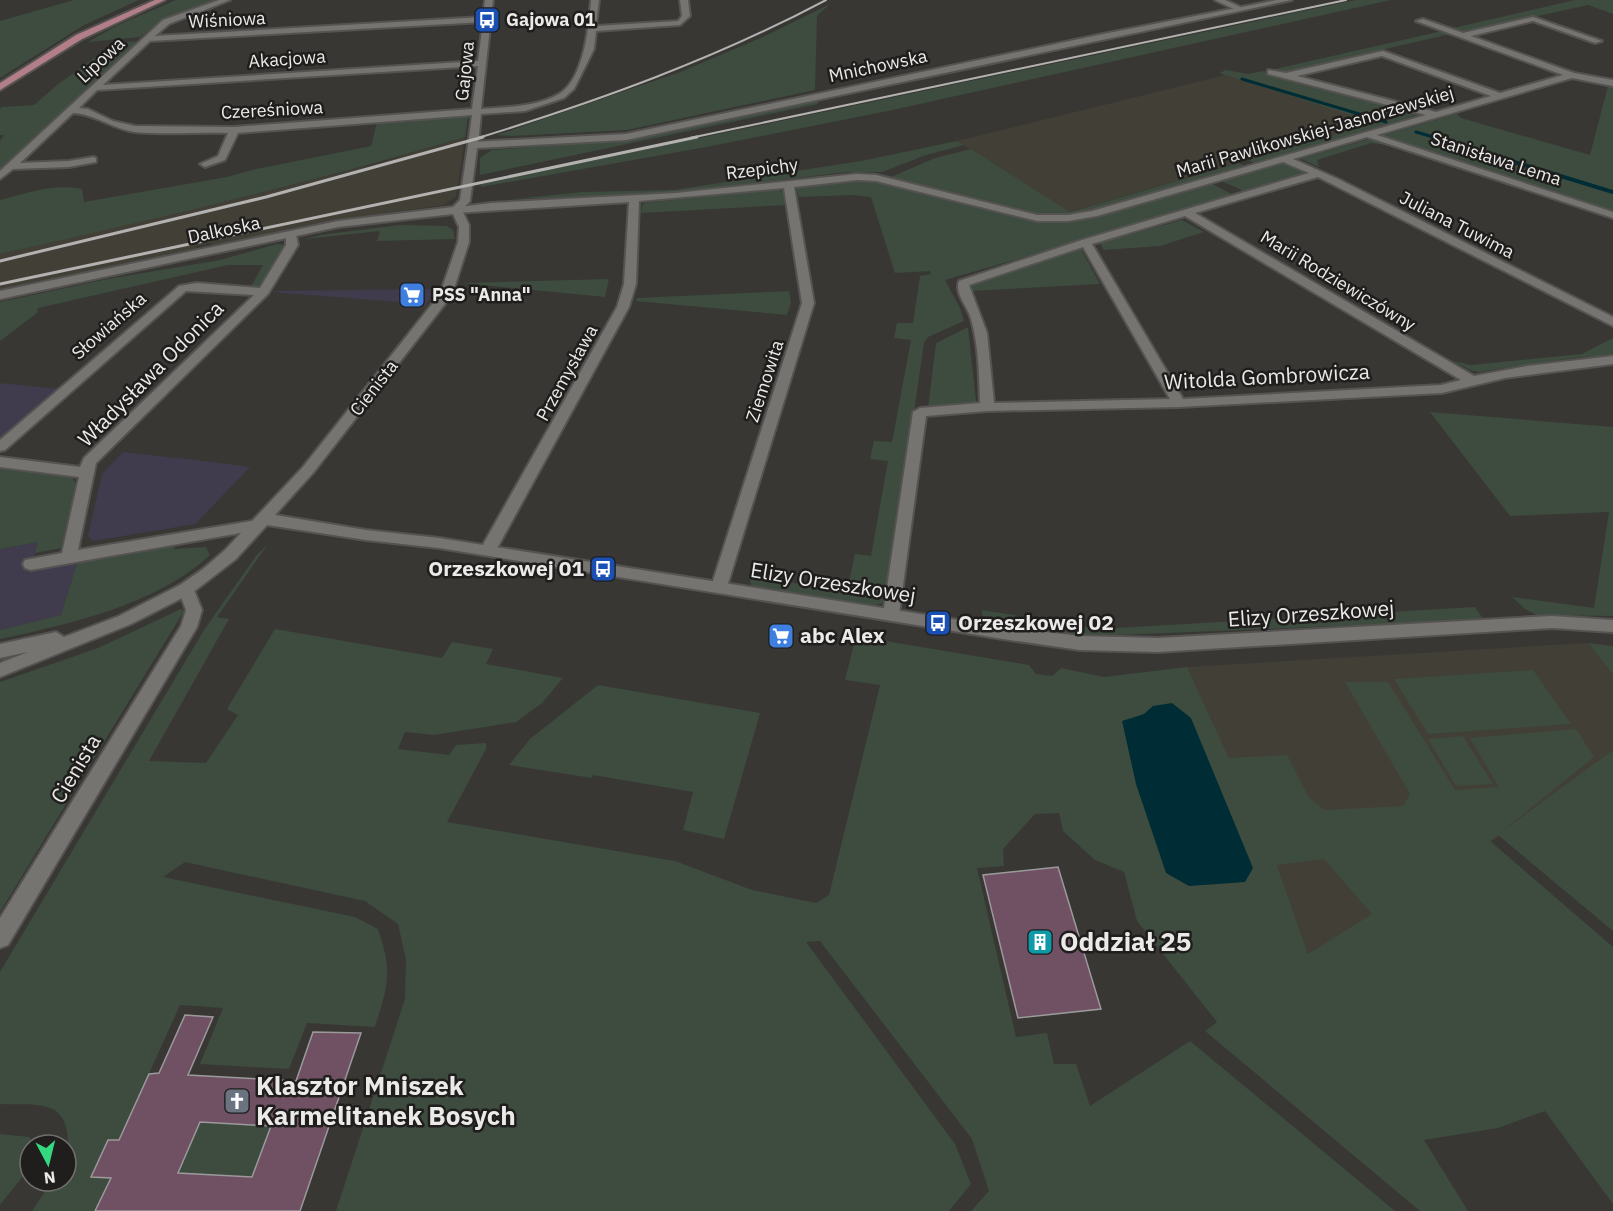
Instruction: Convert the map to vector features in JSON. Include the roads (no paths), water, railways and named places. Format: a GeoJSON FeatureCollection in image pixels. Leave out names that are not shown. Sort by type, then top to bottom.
{"type":"FeatureCollection","features":[{"type":"Feature","properties":{"kind":"main road"},"geometry":{"type":"LineString","coordinates":[[0,87],[71,41],[161,0]]}},
{"type":"Feature","properties":{"kind":"street","name":"Lipowa"},"geometry":{"type":"LineString","coordinates":[[0,176],[171,19],[226,0]]}},
{"type":"Feature","properties":{"kind":"street","name":"Gajowa"},"geometry":{"type":"LineString","coordinates":[[472,145],[478,111],[489,0]]}},
{"type":"Feature","properties":{"kind":"street","name":"Czereśniowa"},"geometry":{"type":"LineString","coordinates":[[71,110],[85,111],[110,123],[135,129],[234,130],[525,108],[567,92],[590,49],[595,0]]}},
{"type":"Feature","properties":{"kind":"street"},"geometry":{"type":"LineString","coordinates":[[593,29],[680,23],[686,16],[684,0]]}},
{"type":"Feature","properties":{"kind":"street"},"geometry":{"type":"LineString","coordinates":[[1219,0],[1241,9]]}},
{"type":"Feature","properties":{"kind":"street","name":"Mnichowska"},"geometry":{"type":"LineString","coordinates":[[472,145],[626,137],[1103,36],[1288,0]]}},
{"type":"Feature","properties":{"kind":"street","name":"Wiśniowa"},"geometry":{"type":"LineString","coordinates":[[148,39],[487,19]]}},
{"type":"Feature","properties":{"kind":"street"},"geometry":{"type":"LineString","coordinates":[[1462,36],[1533,19],[1598,41]]}},
{"type":"Feature","properties":{"kind":"street"},"geometry":{"type":"LineString","coordinates":[[1419,21],[1572,75],[1613,83]]}},
{"type":"Feature","properties":{"kind":"street"},"geometry":{"type":"LineString","coordinates":[[1286,76],[1383,53],[1499,96]]}},
{"type":"Feature","properties":{"kind":"street","name":"Akacjowa"},"geometry":{"type":"LineString","coordinates":[[94,88],[483,63]]}},
{"type":"Feature","properties":{"kind":"street"},"geometry":{"type":"LineString","coordinates":[[1271,72],[1435,114]]}},
{"type":"Feature","properties":{"kind":"street","name":"Marii Pawlikowskiej-Jasnorzewskiej"},"geometry":{"type":"LineString","coordinates":[[987,407],[984,349],[978,319],[963,292],[963,283],[1086,242],[1186,213],[1227,187],[1285,159],[1572,75]]}},
{"type":"Feature","properties":{"kind":"street"},"geometry":{"type":"LineString","coordinates":[[205,164],[222,158],[234,130]]}},
{"type":"Feature","properties":{"kind":"street","name":"Stanisława Lema"},"geometry":{"type":"LineString","coordinates":[[1369,135],[1613,214]]}},
{"type":"Feature","properties":{"kind":"street"},"geometry":{"type":"LineString","coordinates":[[456,210],[465,201],[472,145]]}},
{"type":"Feature","properties":{"kind":"street","name":"Juliana Tuwima"},"geometry":{"type":"LineString","coordinates":[[1285,159],[1613,322]]}},
{"type":"Feature","properties":{"kind":"street"},"geometry":{"type":"LineString","coordinates":[[12,166],[69,164],[93,160]]}},
{"type":"Feature","properties":{"kind":"street","name":"Marii Pawlikowskiej-Jasnorzewskiej"},"geometry":{"type":"LineString","coordinates":[[1068,218],[1227,187],[1318,174]]}},
{"type":"Feature","properties":{"kind":"street","name":"Rzepichy"},"geometry":{"type":"LineString","coordinates":[[456,210],[491,206],[634,199],[840,177],[876,178],[1037,218],[1068,218]]}},
{"type":"Feature","properties":{"kind":"street","name":"Ziemowita"},"geometry":{"type":"LineString","coordinates":[[719,587],[808,303],[788,183]]}},
{"type":"Feature","properties":{"kind":"street","name":"Przemysława"},"geometry":{"type":"LineString","coordinates":[[488,550],[623,307],[630,284],[634,199]]}},
{"type":"Feature","properties":{"kind":"street","name":"Dalkoska"},"geometry":{"type":"LineString","coordinates":[[0,295],[358,221],[456,210]]}},
{"type":"Feature","properties":{"kind":"street","name":"Cienista"},"geometry":{"type":"LineString","coordinates":[[0,670],[107,627],[186,589],[230,555],[308,470],[446,295],[452,282],[465,234],[464,225],[456,210]]}},
{"type":"Feature","properties":{"kind":"street","name":"Marii Rodziewiczówny"},"geometry":{"type":"LineString","coordinates":[[1186,213],[1471,380]]}},
{"type":"Feature","properties":{"kind":"street","name":"Władysława Odonica"},"geometry":{"type":"LineString","coordinates":[[69,558],[90,461],[264,292],[292,245],[291,234]]}},
{"type":"Feature","properties":{"kind":"street"},"geometry":{"type":"LineString","coordinates":[[1086,242],[1179,403]]}},
{"type":"Feature","properties":{"kind":"street","name":"Słowiańska"},"geometry":{"type":"LineString","coordinates":[[0,447],[183,288],[264,292]]}},
{"type":"Feature","properties":{"kind":"street","name":"Witolda Gombrowicza"},"geometry":{"type":"LineString","coordinates":[[891,615],[920,412],[987,407],[1179,403],[1442,389],[1471,380],[1564,365],[1613,360]]}},
{"type":"Feature","properties":{"kind":"street"},"geometry":{"type":"LineString","coordinates":[[0,462],[87,472]]}},
{"type":"Feature","properties":{"kind":"street"},"geometry":{"type":"LineString","coordinates":[[32,564],[261,522]]}},
{"type":"Feature","properties":{"kind":"street","name":"Elizy Orzeszkowej"},"geometry":{"type":"LineString","coordinates":[[261,522],[488,550],[1044,639],[1118,645],[1199,644],[1528,623],[1613,626]]}},
{"type":"Feature","properties":{"kind":"street","name":"Cienista"},"geometry":{"type":"LineString","coordinates":[[0,938],[189,627],[194,610],[186,589]]}},
{"type":"Feature","properties":{"kind":"street","name":"Cienista"},"geometry":{"type":"LineString","coordinates":[[0,651],[107,627]]}},
{"type":"Feature","properties":{"kind":"water"},"geometry":{"type":"Polygon","coordinates":[[[1172,703],[1191,718],[1253,868],[1245,882],[1189,886],[1166,873],[1136,784],[1122,721],[1144,714],[1153,706],[1172,703]]]}},
{"type":"Feature","properties":{"kind":"waterway"},"geometry":{"type":"LineString","coordinates":[[1242,79],[1386,122]]}},
{"type":"Feature","properties":{"kind":"waterway"},"geometry":{"type":"LineString","coordinates":[[1416,132],[1437,138]]}},
{"type":"Feature","properties":{"kind":"waterway"},"geometry":{"type":"LineString","coordinates":[[1432,137],[1613,192]]}},
{"type":"Feature","properties":{"kind":"railway"},"geometry":{"type":"LineString","coordinates":[[478,138],[612,94],[699,60],[826,0]]}},
{"type":"Feature","properties":{"kind":"railway"},"geometry":{"type":"LineString","coordinates":[[690,138],[1346,0]]}},
{"type":"Feature","properties":{"kind":"railway"},"geometry":{"type":"LineString","coordinates":[[0,261],[266,197],[483,137]]}},
{"type":"Feature","properties":{"kind":"railway"},"geometry":{"type":"LineString","coordinates":[[0,284],[697,137]]}},
{"type":"Feature","properties":{"kind":"place","name":"Gajowa 01"},"geometry":{"type":"Point","coordinates":[487,20]}},
{"type":"Feature","properties":{"kind":"place","name":"PSS \"Anna\""},"geometry":{"type":"Point","coordinates":[412,295]}},
{"type":"Feature","properties":{"kind":"place","name":"Orzeszkowej 01"},"geometry":{"type":"Point","coordinates":[603,569]}},
{"type":"Feature","properties":{"kind":"place","name":"Orzeszkowej 02"},"geometry":{"type":"Point","coordinates":[938,623]}},
{"type":"Feature","properties":{"kind":"place","name":"abc Alex"},"geometry":{"type":"Point","coordinates":[781,636]}},
{"type":"Feature","properties":{"kind":"place","name":"Oddział 25"},"geometry":{"type":"Point","coordinates":[1040,942]}},
{"type":"Feature","properties":{"kind":"place","name":"Klasztor Mniszek Karmelitanek Bosych"},"geometry":{"type":"Point","coordinates":[237,1101]}}]}
